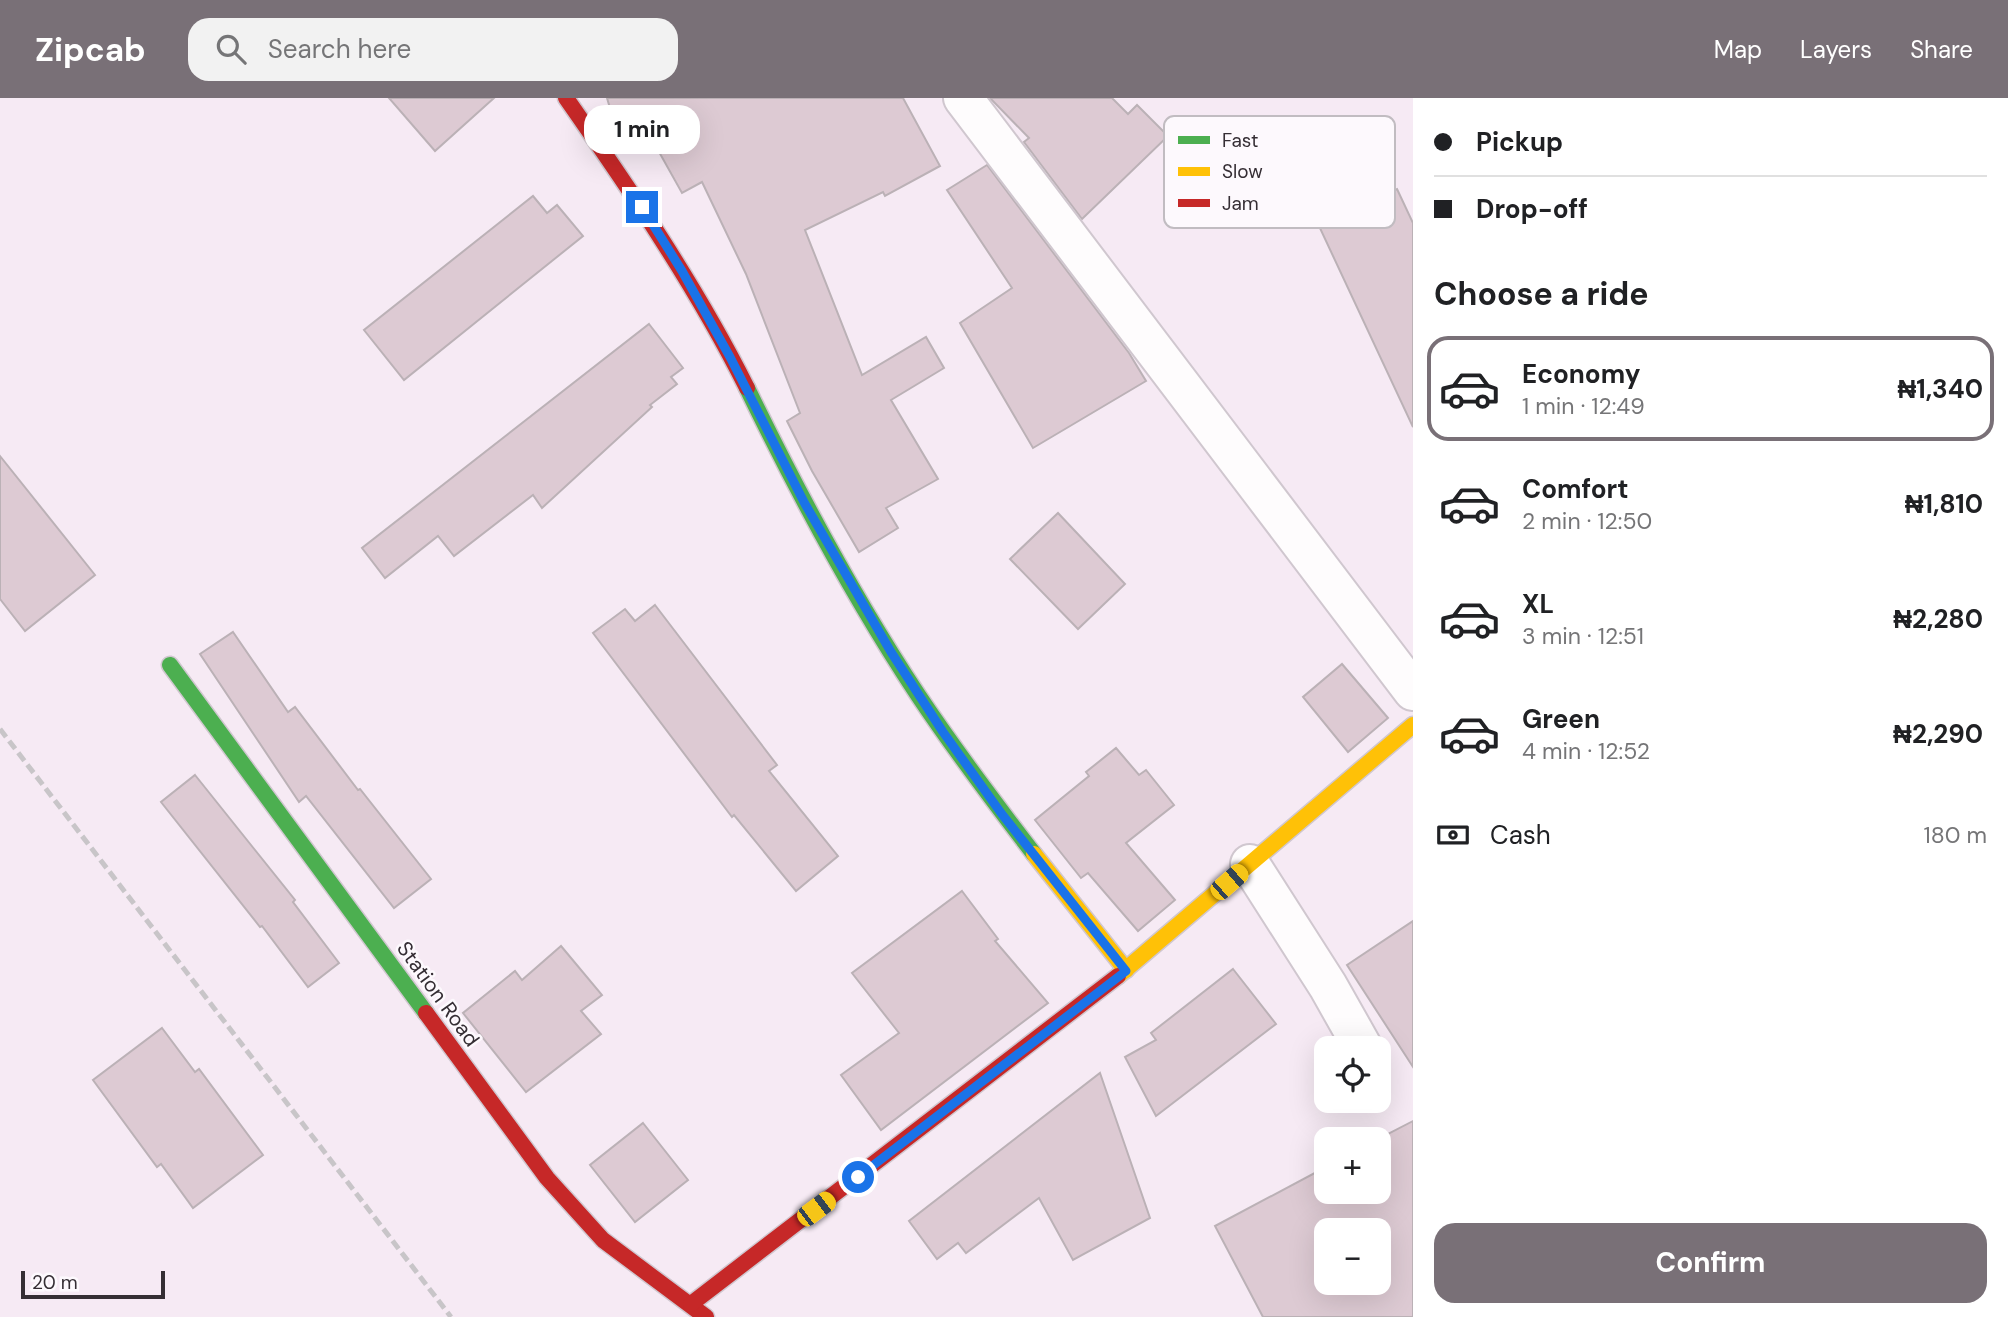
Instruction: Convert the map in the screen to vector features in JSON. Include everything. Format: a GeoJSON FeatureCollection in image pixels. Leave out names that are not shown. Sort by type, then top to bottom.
{"type":"FeatureCollection","features":[{"type":"Feature","properties":{"kind":"street"},"geometry":{"type":"LineString","coordinates":[[566,98],[629,186],[682,271],[730,357],[805,504],[899,664],[943,732],[1001,813],[1126,971]]}},
{"type":"Feature","properties":{"kind":"street"},"geometry":{"type":"LineString","coordinates":[[964,98],[1413,691]]}},
{"type":"Feature","properties":{"kind":"street","name":"Station Road"},"geometry":{"type":"LineString","coordinates":[[170,665],[547,1178],[603,1240],[706,1317]]}},
{"type":"Feature","properties":{"kind":"street"},"geometry":{"type":"LineString","coordinates":[[691,1304],[1126,971],[1413,725]]}},
{"type":"Feature","properties":{"kind":"street"},"geometry":{"type":"LineString","coordinates":[[1250,864],[1328,986],[1356,1036]]}},
{"type":"Feature","properties":{"kind":"building"},"geometry":{"type":"Polygon","coordinates":[[[389,98],[494,98],[435,151],[389,98]]]}},
{"type":"Feature","properties":{"kind":"building"},"geometry":{"type":"Polygon","coordinates":[[[607,98],[903,98],[940,166],[885,196],[883,192],[805,230],[862,375],[926,337],[944,368],[891,400],[938,479],[886,508],[898,528],[859,552],[812,471],[787,421],[800,413],[746,274],[702,182],[682,193],[649,134],[623,142],[618,135],[607,98]]]}},
{"type":"Feature","properties":{"kind":"building"},"geometry":{"type":"Polygon","coordinates":[[[990,98],[1112,98],[1128,114],[1137,105],[1164,132],[1164,140],[1082,219],[1024,142],[1029,138],[990,98]]]}},
{"type":"Feature","properties":{"kind":"building"},"geometry":{"type":"Polygon","coordinates":[[[987,165],[1129,353],[1146,381],[1033,448],[960,323],[1012,288],[947,190],[987,165]]]}},
{"type":"Feature","properties":{"kind":"building"},"geometry":{"type":"Polygon","coordinates":[[[1397,189],[1413,223],[1413,427],[1320,228],[1395,228],[1397,189]]]}},
{"type":"Feature","properties":{"kind":"building"},"geometry":{"type":"Polygon","coordinates":[[[533,196],[547,213],[557,205],[583,236],[404,380],[364,330],[533,196]]]}},
{"type":"Feature","properties":{"kind":"building"},"geometry":{"type":"Polygon","coordinates":[[[649,324],[683,368],[671,377],[677,384],[650,405],[652,407],[542,508],[533,495],[454,556],[438,536],[385,578],[362,548],[649,324]]]}},
{"type":"Feature","properties":{"kind":"building"},"geometry":{"type":"Polygon","coordinates":[[[0,456],[95,575],[25,631],[0,599],[0,456]]]}},
{"type":"Feature","properties":{"kind":"building"},"geometry":{"type":"Polygon","coordinates":[[[1058,513],[1125,584],[1078,629],[1010,559],[1058,513]]]}},
{"type":"Feature","properties":{"kind":"building"},"geometry":{"type":"Polygon","coordinates":[[[655,605],[777,765],[769,771],[838,856],[796,891],[734,815],[732,817],[593,633],[625,609],[635,621],[655,605]]]}},
{"type":"Feature","properties":{"kind":"building"},"geometry":{"type":"Polygon","coordinates":[[[233,632],[288,712],[295,707],[431,879],[394,908],[306,796],[299,802],[200,654],[233,632]]]}},
{"type":"Feature","properties":{"kind":"building"},"geometry":{"type":"Polygon","coordinates":[[[1342,664],[1388,718],[1348,752],[1303,697],[1342,664]]]}},
{"type":"Feature","properties":{"kind":"building"},"geometry":{"type":"Polygon","coordinates":[[[1116,748],[1139,775],[1146,770],[1174,805],[1126,843],[1175,900],[1138,931],[1088,873],[1081,878],[1035,820],[1089,776],[1086,772],[1116,748]]]}},
{"type":"Feature","properties":{"kind":"building"},"geometry":{"type":"Polygon","coordinates":[[[195,775],[295,900],[293,902],[339,963],[308,987],[161,802],[195,775]]]}},
{"type":"Feature","properties":{"kind":"building"},"geometry":{"type":"Polygon","coordinates":[[[962,891],[998,939],[995,941],[1048,1003],[881,1130],[841,1075],[899,1033],[852,973],[962,891]]]}},
{"type":"Feature","properties":{"kind":"building"},"geometry":{"type":"Polygon","coordinates":[[[1413,921],[1413,1067],[1347,965],[1413,921]]]}},
{"type":"Feature","properties":{"kind":"building"},"geometry":{"type":"Polygon","coordinates":[[[561,946],[602,995],[581,1011],[601,1034],[526,1092],[463,1013],[515,971],[522,980],[561,946]]]}},
{"type":"Feature","properties":{"kind":"building"},"geometry":{"type":"Polygon","coordinates":[[[1233,969],[1276,1024],[1156,1116],[1125,1057],[1156,1040],[1151,1033],[1233,969]]]}},
{"type":"Feature","properties":{"kind":"building"},"geometry":{"type":"Polygon","coordinates":[[[162,1028],[195,1072],[199,1069],[263,1155],[193,1208],[161,1164],[157,1167],[93,1080],[162,1028]]]}},
{"type":"Feature","properties":{"kind":"building"},"geometry":{"type":"Polygon","coordinates":[[[1100,1073],[1150,1218],[1073,1260],[1039,1198],[966,1253],[958,1243],[937,1259],[909,1221],[1100,1073]]]}},
{"type":"Feature","properties":{"kind":"building"},"geometry":{"type":"Polygon","coordinates":[[[1413,1121],[1413,1317],[1263,1317],[1215,1226],[1314,1173],[1314,1204],[1391,1204],[1391,1132],[1413,1121]]]}},
{"type":"Feature","properties":{"kind":"building"},"geometry":{"type":"Polygon","coordinates":[[[643,1123],[688,1180],[635,1222],[590,1165],[643,1123]]]}},
{"type":"Feature","properties":{"kind":"railway"},"geometry":{"type":"LineString","coordinates":[[0,729],[451,1317]]}},
{"type":"Feature","properties":{"kind":"traffic: fast"},"geometry":{"type":"LineString","coordinates":[[747,388],[827,544],[894,658],[946,735],[1034,854]]}},
{"type":"Feature","properties":{"kind":"traffic: fast"},"geometry":{"type":"LineString","coordinates":[[170,665],[426,1013]]}},
{"type":"Feature","properties":{"kind":"traffic: slow"},"geometry":{"type":"LineString","coordinates":[[1118,976],[1413,725]]}},
{"type":"Feature","properties":{"kind":"traffic: slow"},"geometry":{"type":"LineString","coordinates":[[1034,854],[1126,970]]}},
{"type":"Feature","properties":{"kind":"traffic: jam"},"geometry":{"type":"LineString","coordinates":[[566,98],[684,276],[747,388]]}},
{"type":"Feature","properties":{"kind":"traffic: jam"},"geometry":{"type":"LineString","coordinates":[[691,1304],[1118,976]]}},
{"type":"Feature","properties":{"kind":"traffic: jam"},"geometry":{"type":"LineString","coordinates":[[426,1013],[547,1178],[603,1240],[706,1317]]}},
{"type":"Feature","properties":{"kind":"route"},"geometry":{"type":"LineString","coordinates":[[642,207],[682,271],[730,357],[805,504],[891,652],[943,732],[1001,813],[1126,971],[858,1177]]}}]}
